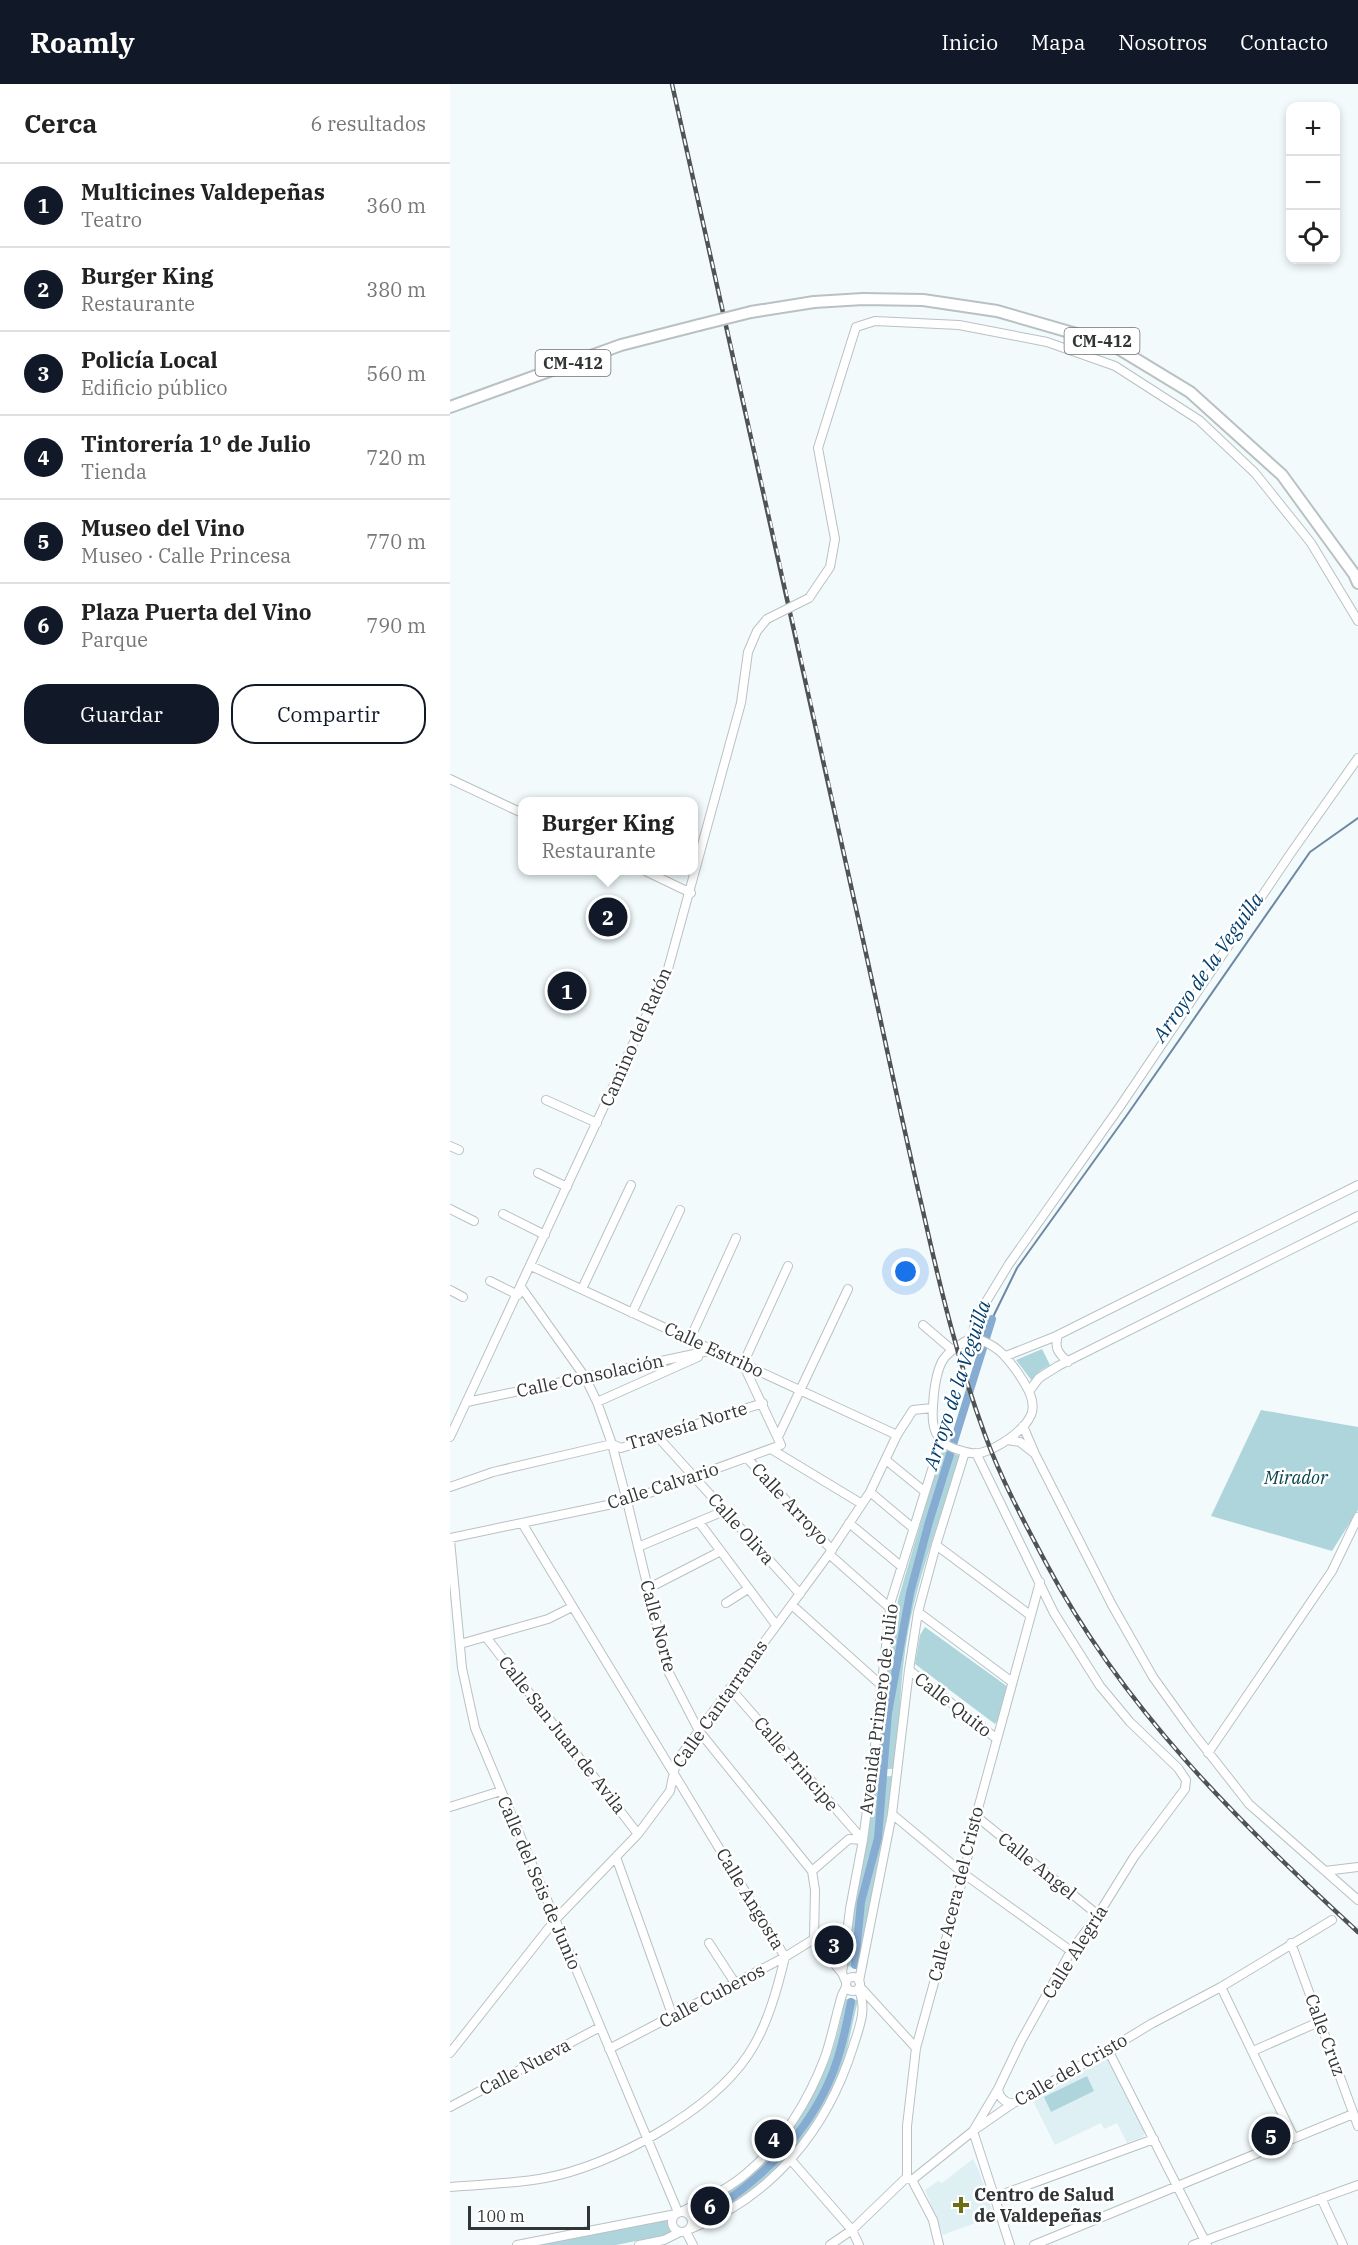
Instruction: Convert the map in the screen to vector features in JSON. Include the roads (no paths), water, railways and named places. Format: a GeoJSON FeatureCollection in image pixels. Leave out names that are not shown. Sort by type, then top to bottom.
{"type":"FeatureCollection","features":[{"type":"Feature","properties":{"kind":"main road","name":"CM-412"},"geometry":{"type":"LineString","coordinates":[[450,407],[621,345],[751,312],[814,302],[864,299],[923,300],[997,311],[1111,344],[1190,392],[1282,475],[1358,582]]}},
{"type":"Feature","properties":{"kind":"street","name":"Camino del Ratón"},"geometry":{"type":"LineString","coordinates":[[698,866],[741,703],[748,652],[757,631],[767,619],[809,598],[830,567],[836,539],[818,448],[856,327],[874,321],[959,325],[1047,342],[1115,366],[1199,420],[1255,473],[1311,543],[1358,621]]}},
{"type":"Feature","properties":{"kind":"street"},"geometry":{"type":"LineString","coordinates":[[973,1337],[975,1320],[1009,1264],[1121,1105],[1358,758]]}},
{"type":"Feature","properties":{"kind":"street"},"geometry":{"type":"LineString","coordinates":[[450,779],[518,811]]}},
{"type":"Feature","properties":{"kind":"street"},"geometry":{"type":"LineString","coordinates":[[653,875],[691,893]]}},
{"type":"Feature","properties":{"kind":"street","name":"Camino del Ratón"},"geometry":{"type":"LineString","coordinates":[[450,1437],[668,969],[696,875]]}},
{"type":"Feature","properties":{"kind":"street"},"geometry":{"type":"LineString","coordinates":[[546,1100],[597,1123]]}},
{"type":"Feature","properties":{"kind":"street"},"geometry":{"type":"LineString","coordinates":[[450,1146],[459,1150]]}},
{"type":"Feature","properties":{"kind":"street"},"geometry":{"type":"LineString","coordinates":[[538,1173],[567,1187]]}},
{"type":"Feature","properties":{"kind":"street"},"geometry":{"type":"LineString","coordinates":[[582,1289],[631,1185]]}},
{"type":"Feature","properties":{"kind":"street"},"geometry":{"type":"LineString","coordinates":[[1006,1356],[1058,1335],[1358,1185]]}},
{"type":"Feature","properties":{"kind":"street"},"geometry":{"type":"LineString","coordinates":[[450,1209],[474,1221]]}},
{"type":"Feature","properties":{"kind":"street"},"geometry":{"type":"LineString","coordinates":[[632,1313],[680,1210]]}},
{"type":"Feature","properties":{"kind":"street"},"geometry":{"type":"LineString","coordinates":[[503,1214],[545,1235]]}},
{"type":"Feature","properties":{"kind":"street"},"geometry":{"type":"LineString","coordinates":[[1029,1390],[1039,1378],[1068,1362],[1358,1216]]}},
{"type":"Feature","properties":{"kind":"street"},"geometry":{"type":"LineString","coordinates":[[690,1339],[736,1238]]}},
{"type":"Feature","properties":{"kind":"street","name":"Calle Estribo"},"geometry":{"type":"LineString","coordinates":[[531,1266],[897,1435]]}},
{"type":"Feature","properties":{"kind":"street"},"geometry":{"type":"LineString","coordinates":[[771,1449],[782,1445],[743,1364],[788,1266]]}},
{"type":"Feature","properties":{"kind":"street"},"geometry":{"type":"LineString","coordinates":[[490,1281],[519,1291]]}},
{"type":"Feature","properties":{"kind":"street"},"geometry":{"type":"LineString","coordinates":[[778,1437],[848,1289]]}},
{"type":"Feature","properties":{"kind":"street"},"geometry":{"type":"LineString","coordinates":[[450,1290],[463,1297]]}},
{"type":"Feature","properties":{"kind":"street","name":"Calle Norte"},"geometry":{"type":"LineString","coordinates":[[519,1291],[585,1377],[597,1402],[612,1444],[668,1671],[699,1731],[812,1871]]}},
{"type":"Feature","properties":{"kind":"street"},"geometry":{"type":"LineString","coordinates":[[923,1325],[951,1349]]}},
{"type":"Feature","properties":{"kind":"street"},"geometry":{"type":"LineString","coordinates":[[1058,1335],[1055,1344],[1058,1353],[1068,1362]]}},
{"type":"Feature","properties":{"kind":"street"},"geometry":{"type":"LineString","coordinates":[[973,1337],[992,1344],[1006,1356],[1029,1390],[1032,1408],[1031,1416],[1007,1440],[980,1453],[965,1452],[941,1441],[935,1430],[932,1408],[936,1374],[941,1360],[951,1349],[973,1337]]}},
{"type":"Feature","properties":{"kind":"street"},"geometry":{"type":"LineString","coordinates":[[597,1402],[713,1350]]}},
{"type":"Feature","properties":{"kind":"street","name":"Calle Consolación"},"geometry":{"type":"LineString","coordinates":[[467,1402],[713,1350]]}},
{"type":"Feature","properties":{"kind":"street","name":"Travesía Norte"},"geometry":{"type":"LineString","coordinates":[[450,1487],[493,1472],[612,1444],[621,1448],[763,1403]]}},
{"type":"Feature","properties":{"kind":"street","name":"Calle Cantarranas"},"geometry":{"type":"LineString","coordinates":[[450,2053],[555,1920],[638,1834],[670,1791],[676,1762],[831,1552],[870,1492],[897,1435],[913,1410],[932,1408]]}},
{"type":"Feature","properties":{"kind":"street"},"geometry":{"type":"LineString","coordinates":[[1023,1426],[1118,1616],[1153,1677],[1208,1753],[1249,1804],[1356,1897]]}},
{"type":"Feature","properties":{"kind":"street","name":"Calle Oliva"},"geometry":{"type":"LineString","coordinates":[[658,1437],[800,1594]]}},
{"type":"Feature","properties":{"kind":"street"},"geometry":{"type":"LineString","coordinates":[[1007,1440],[1020,1442],[1035,1454]]}},
{"type":"Feature","properties":{"kind":"street","name":"Avenida Primero de Julio"},"geometry":{"type":"LineString","coordinates":[[842,1973],[850,1909],[863,1840],[890,1608],[941,1441]]}},
{"type":"Feature","properties":{"kind":"street"},"geometry":{"type":"LineString","coordinates":[[771,1449],[862,1504]]}},
{"type":"Feature","properties":{"kind":"street","name":"Calle Calvario"},"geometry":{"type":"LineString","coordinates":[[450,1539],[627,1501],[771,1449]]}},
{"type":"Feature","properties":{"kind":"street","name":"Avenida Primero de Julio"},"geometry":{"type":"LineString","coordinates":[[639,2245],[664,2240],[714,2220],[742,2204],[764,2186],[791,2160],[831,2100],[847,2067],[863,2011],[863,1999],[859,1985],[892,1814],[918,1612],[965,1452]]}},
{"type":"Feature","properties":{"kind":"street"},"geometry":{"type":"LineString","coordinates":[[976,1453],[1040,1582]]}},
{"type":"Feature","properties":{"kind":"street","name":"Calle Arroyo"},"geometry":{"type":"LineString","coordinates":[[747,1458],[831,1552],[890,1608]]}},
{"type":"Feature","properties":{"kind":"street"},"geometry":{"type":"LineString","coordinates":[[886,1460],[924,1491]]}},
{"type":"Feature","properties":{"kind":"street"},"geometry":{"type":"LineString","coordinates":[[870,1492],[913,1528]]}},
{"type":"Feature","properties":{"kind":"street"},"geometry":{"type":"LineString","coordinates":[[638,1547],[724,1511]]}},
{"type":"Feature","properties":{"kind":"street"},"geometry":{"type":"LineString","coordinates":[[1208,1753],[1332,1571],[1358,1517]]}},
{"type":"Feature","properties":{"kind":"street"},"geometry":{"type":"LineString","coordinates":[[699,1522],[776,1625]]}},
{"type":"Feature","properties":{"kind":"street","name":"Calle Angosta"},"geometry":{"type":"LineString","coordinates":[[450,2187],[554,2176],[647,2140],[701,2105],[720,2089],[748,2055],[766,2016],[785,1958],[522,1523]]}},
{"type":"Feature","properties":{"kind":"street"},"geometry":{"type":"LineString","coordinates":[[849,1523],[902,1567]]}},
{"type":"Feature","properties":{"kind":"street","name":"Calle del Seis de Junio"},"geometry":{"type":"LineString","coordinates":[[450,1539],[452,1600],[470,1711],[501,1791],[678,2212]]}},
{"type":"Feature","properties":{"kind":"street"},"geometry":{"type":"LineString","coordinates":[[936,1545],[1030,1615]]}},
{"type":"Feature","properties":{"kind":"street"},"geometry":{"type":"LineString","coordinates":[[647,1588],[721,1551]]}},
{"type":"Feature","properties":{"kind":"street","name":"Calle Acera del Cristo"},"geometry":{"type":"LineString","coordinates":[[910,2178],[906,2126],[916,2048],[1040,1582]]}},
{"type":"Feature","properties":{"kind":"street","name":"Calle Alegría"},"geometry":{"type":"LineString","coordinates":[[973,2131],[998,2089],[1071,1951],[1098,1915],[1134,1857],[1185,1789],[1186,1780],[1178,1768],[1130,1722],[1100,1686],[1054,1613],[1040,1582]]}},
{"type":"Feature","properties":{"kind":"street"},"geometry":{"type":"LineString","coordinates":[[726,1603],[748,1589]]}},
{"type":"Feature","properties":{"kind":"street"},"geometry":{"type":"LineString","coordinates":[[792,1605],[881,1685]]}},
{"type":"Feature","properties":{"kind":"street"},"geometry":{"type":"LineString","coordinates":[[460,1644],[548,1620],[572,1607]]}},
{"type":"Feature","properties":{"kind":"street"},"geometry":{"type":"LineString","coordinates":[[918,1612],[1012,1682]]}},
{"type":"Feature","properties":{"kind":"street","name":"Calle San Juan de Avila"},"geometry":{"type":"LineString","coordinates":[[486,1637],[638,1834]]}},
{"type":"Feature","properties":{"kind":"street","name":"Calle Quito"},"geometry":{"type":"LineString","coordinates":[[909,1670],[997,1739]]}},
{"type":"Feature","properties":{"kind":"street","name":"Calle Principe"},"geometry":{"type":"LineString","coordinates":[[729,1688],[863,1840]]}},
{"type":"Feature","properties":{"kind":"street"},"geometry":{"type":"LineString","coordinates":[[450,1808],[501,1791]]}},
{"type":"Feature","properties":{"kind":"street"},"geometry":{"type":"LineString","coordinates":[[892,1814],[964,1874],[1071,1951]]}},
{"type":"Feature","properties":{"kind":"street","name":"Calle Angel"},"geometry":{"type":"LineString","coordinates":[[976,1816],[1098,1915]]}},
{"type":"Feature","properties":{"kind":"street"},"geometry":{"type":"LineString","coordinates":[[859,1985],[851,1992],[842,1973],[814,1939],[815,1890],[812,1871],[849,1839],[863,1840]]}},
{"type":"Feature","properties":{"kind":"street"},"geometry":{"type":"LineString","coordinates":[[616,1857],[673,2017]]}},
{"type":"Feature","properties":{"kind":"street"},"geometry":{"type":"LineString","coordinates":[[1325,1871],[1358,1867]]}},
{"type":"Feature","properties":{"kind":"street","name":"Calle del Cristo"},"geometry":{"type":"LineString","coordinates":[[830,2245],[852,2230],[910,2178],[1012,2104],[1221,1986],[1332,1920]]}},
{"type":"Feature","properties":{"kind":"street","name":"Calle Cuberos"},"geometry":{"type":"LineString","coordinates":[[609,2049],[785,1958],[814,1939]]}},
{"type":"Feature","properties":{"kind":"street"},"geometry":{"type":"LineString","coordinates":[[709,1943],[735,1983]]}},
{"type":"Feature","properties":{"kind":"street","name":"Calle Cruz"},"geometry":{"type":"LineString","coordinates":[[1292,1944],[1358,2126]]}},
{"type":"Feature","properties":{"kind":"street"},"geometry":{"type":"LineString","coordinates":[[517,2245],[678,2212],[719,2192],[747,2173],[767,2154],[800,2107],[825,2057],[842,1995],[846,1984],[853,1977],[916,2048]]}},
{"type":"Feature","properties":{"kind":"street"},"geometry":{"type":"LineString","coordinates":[[1221,1986],[1294,2138]]}},
{"type":"Feature","properties":{"kind":"street"},"geometry":{"type":"LineString","coordinates":[[1253,2051],[1321,2021]]}},
{"type":"Feature","properties":{"kind":"street","name":"Calle Nueva"},"geometry":{"type":"LineString","coordinates":[[450,2107],[600,2027]]}},
{"type":"Feature","properties":{"kind":"street"},"geometry":{"type":"LineString","coordinates":[[1108,2050],[1206,2243]]}},
{"type":"Feature","properties":{"kind":"street"},"geometry":{"type":"LineString","coordinates":[[998,2089],[999,2095],[1007,2103],[1012,2104]]}},
{"type":"Feature","properties":{"kind":"street"},"geometry":{"type":"LineString","coordinates":[[1034,2245],[1353,2114]]}},
{"type":"Feature","properties":{"kind":"street"},"geometry":{"type":"LineString","coordinates":[[973,2131],[1010,2245]]}},
{"type":"Feature","properties":{"kind":"street"},"geometry":{"type":"LineString","coordinates":[[995,2198],[1154,2139]]}},
{"type":"Feature","properties":{"kind":"street"},"geometry":{"type":"LineString","coordinates":[[791,2160],[852,2230],[859,2245]]}},
{"type":"Feature","properties":{"kind":"street"},"geometry":{"type":"LineString","coordinates":[[910,2178],[933,2220],[939,2245]]}},
{"type":"Feature","properties":{"kind":"street"},"geometry":{"type":"LineString","coordinates":[[1193,2245],[1206,2243],[1358,2185]]}},
{"type":"Feature","properties":{"kind":"street"},"geometry":{"type":"LineString","coordinates":[[1321,2198],[1343,2245]]}},
{"type":"Feature","properties":{"kind":"street"},"geometry":{"type":"LineString","coordinates":[[678,2212],[688,2213],[692,2219],[685,2231]]}},
{"type":"Feature","properties":{"kind":"street"},"geometry":{"type":"LineString","coordinates":[[678,2212],[671,2223],[674,2229],[685,2231],[693,2245]]}},
{"type":"Feature","properties":{"kind":"waterway","name":"Arroyo de la Veguilla"},"geometry":{"type":"LineString","coordinates":[[992,1319],[1017,1268],[1127,1115],[1310,852],[1358,818]]}},
{"type":"Feature","properties":{"kind":"waterway","name":"Arroyo de la Veguilla"},"geometry":{"type":"LineString","coordinates":[[855,1965],[861,1902],[878,1838],[888,1713],[910,1593],[929,1522],[992,1319]]}},
{"type":"Feature","properties":{"kind":"waterway","name":"Arroyo de la Veguilla"},"geometry":{"type":"LineString","coordinates":[[719,2206],[769,2166],[811,2115],[835,2068],[851,2002]]}},
{"type":"Feature","properties":{"kind":"waterway","name":"Arroyo de la Veguilla"},"geometry":{"type":"LineString","coordinates":[[694,2216],[719,2206]]}},
{"type":"Feature","properties":{"kind":"railway"},"geometry":{"type":"LineString","coordinates":[[672,84],[929,1239],[958,1352],[985,1435],[1021,1516],[1046,1563],[1077,1616],[1147,1715],[1227,1805],[1358,1932]]}},
{"type":"Feature","properties":{"kind":"place","name":"Burger King"},"geometry":{"type":"Point","coordinates":[608,917]}},
{"type":"Feature","properties":{"kind":"place","name":"Multicines Valdepeñas"},"geometry":{"type":"Point","coordinates":[567,991]}},
{"type":"Feature","properties":{"kind":"place","name":"Policía Local"},"geometry":{"type":"Point","coordinates":[834,1945]}},
{"type":"Feature","properties":{"kind":"place","name":"Museo del Vino"},"geometry":{"type":"Point","coordinates":[1271,2136]}},
{"type":"Feature","properties":{"kind":"place","name":"Tintorería 1º de Julio"},"geometry":{"type":"Point","coordinates":[774,2139]}},
{"type":"Feature","properties":{"kind":"place","name":"Centro de Salud de Valdepeñas"},"geometry":{"type":"Point","coordinates":[961,2205]}},
{"type":"Feature","properties":{"kind":"place","name":"Plaza Puerta del Vino"},"geometry":{"type":"Point","coordinates":[710,2206]}},
{"type":"Feature","properties":{"kind":"park label","name":"Mirador"},"geometry":{"type":"Point","coordinates":[1296,1478]}}]}
